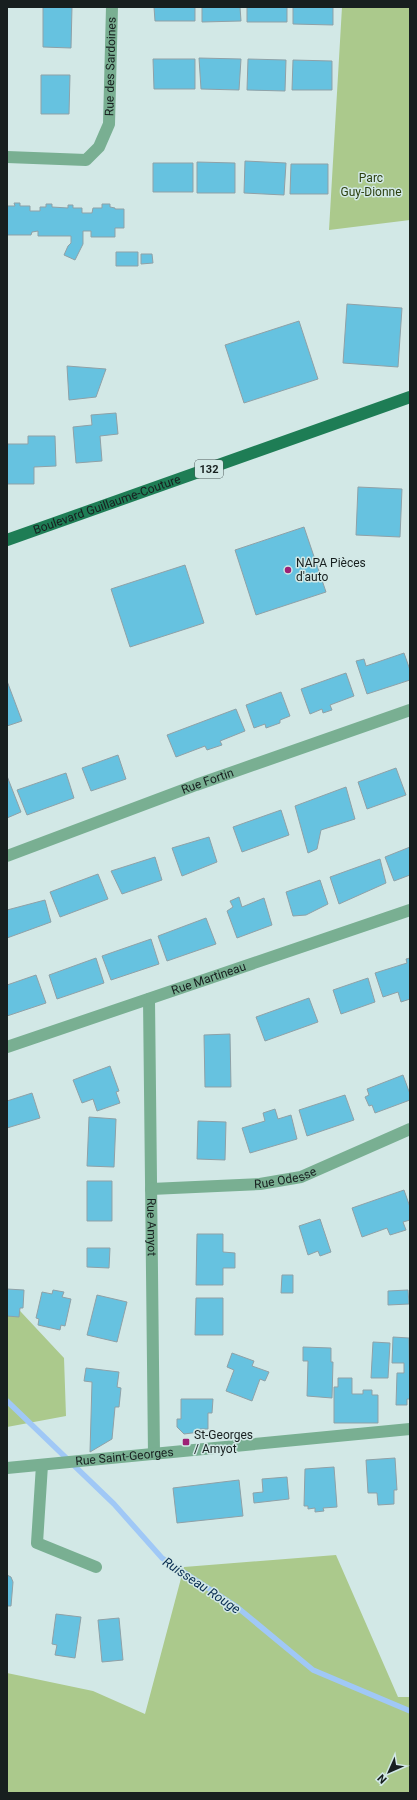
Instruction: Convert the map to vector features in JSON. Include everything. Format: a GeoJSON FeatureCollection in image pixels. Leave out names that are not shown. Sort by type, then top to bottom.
{"type":"FeatureCollection","features":[{"type":"Feature","properties":{"kind":"main road","name":"Boulevard Guillaume-Couture"},"geometry":{"type":"LineString","coordinates":[[7,540],[410,397]]}},
{"type":"Feature","properties":{"kind":"street","name":"Rue des Sardoines"},"geometry":{"type":"LineString","coordinates":[[7,157],[86,160],[99,147],[109,124],[112,7]]}},
{"type":"Feature","properties":{"kind":"street","name":"Rue Fortin"},"geometry":{"type":"LineString","coordinates":[[7,856],[196,785],[410,710]]}},
{"type":"Feature","properties":{"kind":"street","name":"Rue Martineau"},"geometry":{"type":"LineString","coordinates":[[7,1047],[410,910]]}},
{"type":"Feature","properties":{"kind":"street","name":"Rue Amyot"},"geometry":{"type":"LineString","coordinates":[[149,999],[154,1454]]}},
{"type":"Feature","properties":{"kind":"street","name":"Rue Odesse"},"geometry":{"type":"LineString","coordinates":[[151,1189],[260,1184],[301,1177],[410,1129]]}},
{"type":"Feature","properties":{"kind":"street","name":"Rue Saint-Georges"},"geometry":{"type":"LineString","coordinates":[[7,1468],[42,1466],[410,1429]]}},
{"type":"Feature","properties":{"kind":"street"},"geometry":{"type":"LineString","coordinates":[[42,1466],[37,1543],[96,1567]]}},
{"type":"Feature","properties":{"kind":"green space","name":"Parc Guy-Dionne"},"geometry":{"type":"Polygon","coordinates":[[[342,7],[410,7],[410,220],[329,230],[342,7]]]}},
{"type":"Feature","properties":{"kind":"green space"},"geometry":{"type":"Polygon","coordinates":[[[7,1297],[64,1358],[66,1416],[7,1427],[7,1297]]]}},
{"type":"Feature","properties":{"kind":"green space"},"geometry":{"type":"Polygon","coordinates":[[[336,1555],[398,1697],[410,1697],[410,1793],[7,1793],[7,1673],[93,1691],[145,1714],[184,1567],[336,1555]]]}},
{"type":"Feature","properties":{"kind":"building"},"geometry":{"type":"Polygon","coordinates":[[[43,7],[72,7],[71,48],[43,47],[43,7]]]}},
{"type":"Feature","properties":{"kind":"building"},"geometry":{"type":"Polygon","coordinates":[[[154,7],[195,7],[195,21],[155,21],[154,7]]]}},
{"type":"Feature","properties":{"kind":"building"},"geometry":{"type":"Polygon","coordinates":[[[202,7],[240,7],[241,21],[202,22],[202,7]]]}},
{"type":"Feature","properties":{"kind":"building"},"geometry":{"type":"Polygon","coordinates":[[[247,7],[287,7],[287,22],[247,22],[247,7]]]}},
{"type":"Feature","properties":{"kind":"building"},"geometry":{"type":"Polygon","coordinates":[[[293,7],[333,7],[333,25],[293,24],[293,7]]]}},
{"type":"Feature","properties":{"kind":"building"},"geometry":{"type":"Polygon","coordinates":[[[199,58],[241,59],[239,90],[201,89],[199,58]]]}},
{"type":"Feature","properties":{"kind":"building"},"geometry":{"type":"Polygon","coordinates":[[[153,59],[195,59],[195,89],[154,89],[153,59]]]}},
{"type":"Feature","properties":{"kind":"building"},"geometry":{"type":"Polygon","coordinates":[[[248,59],[286,60],[285,91],[247,90],[248,59]]]}},
{"type":"Feature","properties":{"kind":"building"},"geometry":{"type":"Polygon","coordinates":[[[293,60],[332,61],[332,90],[292,90],[293,60]]]}},
{"type":"Feature","properties":{"kind":"building"},"geometry":{"type":"Polygon","coordinates":[[[41,75],[70,75],[69,114],[41,114],[41,75]]]}},
{"type":"Feature","properties":{"kind":"building"},"geometry":{"type":"Polygon","coordinates":[[[245,161],[286,163],[284,195],[244,193],[245,161]]]}},
{"type":"Feature","properties":{"kind":"building"},"geometry":{"type":"Polygon","coordinates":[[[197,162],[235,163],[235,193],[197,193],[197,162]]]}},
{"type":"Feature","properties":{"kind":"building"},"geometry":{"type":"Polygon","coordinates":[[[153,163],[193,163],[193,192],[153,192],[153,163]]]}},
{"type":"Feature","properties":{"kind":"building"},"geometry":{"type":"Polygon","coordinates":[[[291,164],[328,164],[328,194],[290,194],[291,164]]]}},
{"type":"Feature","properties":{"kind":"building"},"geometry":{"type":"Polygon","coordinates":[[[14,203],[20,203],[20,206],[30,206],[30,211],[40,211],[40,207],[46,207],[46,204],[52,204],[52,207],[68,208],[68,205],[73,205],[73,208],[82,208],[82,213],[92,213],[93,208],[102,208],[102,204],[110,204],[110,207],[115,209],[124,209],[124,228],[115,228],[115,237],[91,237],[91,231],[83,231],[83,244],[75,260],[64,255],[71,243],[71,236],[38,236],[38,231],[32,232],[31,235],[7,235],[7,206],[15,206],[14,203]]]}},
{"type":"Feature","properties":{"kind":"building"},"geometry":{"type":"Polygon","coordinates":[[[116,252],[138,252],[138,266],[116,266],[116,252]]]}},
{"type":"Feature","properties":{"kind":"building"},"geometry":{"type":"Polygon","coordinates":[[[141,254],[152,254],[153,263],[141,264],[141,254]]]}},
{"type":"Feature","properties":{"kind":"building"},"geometry":{"type":"Polygon","coordinates":[[[347,304],[402,308],[398,367],[343,363],[347,304]]]}},
{"type":"Feature","properties":{"kind":"building"},"geometry":{"type":"Polygon","coordinates":[[[299,321],[318,379],[244,403],[225,345],[299,321]]]}},
{"type":"Feature","properties":{"kind":"building"},"geometry":{"type":"Polygon","coordinates":[[[67,366],[106,369],[96,397],[69,400],[67,366]]]}},
{"type":"Feature","properties":{"kind":"building"},"geometry":{"type":"Polygon","coordinates":[[[116,413],[118,434],[100,436],[102,461],[76,463],[73,427],[92,425],[91,415],[116,413]]]}},
{"type":"Feature","properties":{"kind":"building"},"geometry":{"type":"Polygon","coordinates":[[[28,436],[55,436],[56,466],[34,467],[34,484],[7,484],[7,444],[28,444],[28,436]]]}},
{"type":"Feature","properties":{"kind":"building"},"geometry":{"type":"Polygon","coordinates":[[[358,487],[402,489],[400,537],[356,535],[358,487]]]}},
{"type":"Feature","properties":{"kind":"building"},"geometry":{"type":"Polygon","coordinates":[[[304,527],[326,592],[256,615],[235,550],[304,527]]]}},
{"type":"Feature","properties":{"kind":"building"},"geometry":{"type":"Polygon","coordinates":[[[185,565],[204,623],[130,647],[111,589],[185,565]]]}},
{"type":"Feature","properties":{"kind":"building"},"geometry":{"type":"Polygon","coordinates":[[[404,653],[410,670],[410,680],[367,694],[356,661],[364,659],[366,666],[404,653]]]}},
{"type":"Feature","properties":{"kind":"building"},"geometry":{"type":"Polygon","coordinates":[[[346,673],[354,696],[330,705],[332,710],[323,713],[322,709],[310,714],[301,689],[346,673]]]}},
{"type":"Feature","properties":{"kind":"building"},"geometry":{"type":"Polygon","coordinates":[[[7,681],[22,721],[7,726],[7,681]]]}},
{"type":"Feature","properties":{"kind":"building"},"geometry":{"type":"Polygon","coordinates":[[[281,692],[290,716],[280,720],[280,723],[266,728],[265,724],[254,728],[246,705],[281,692]]]}},
{"type":"Feature","properties":{"kind":"building"},"geometry":{"type":"Polygon","coordinates":[[[236,709],[245,731],[220,741],[222,745],[207,750],[205,746],[176,757],[167,735],[236,709]]]}},
{"type":"Feature","properties":{"kind":"building"},"geometry":{"type":"Polygon","coordinates":[[[118,755],[126,779],[91,791],[82,768],[118,755]]]}},
{"type":"Feature","properties":{"kind":"building"},"geometry":{"type":"Polygon","coordinates":[[[396,768],[406,795],[367,809],[358,782],[396,768]]]}},
{"type":"Feature","properties":{"kind":"building"},"geometry":{"type":"Polygon","coordinates":[[[66,773],[74,798],[27,815],[17,790],[66,773]]]}},
{"type":"Feature","properties":{"kind":"building"},"geometry":{"type":"Polygon","coordinates":[[[7,776],[21,812],[7,818],[7,776]]]}},
{"type":"Feature","properties":{"kind":"building"},"geometry":{"type":"Polygon","coordinates":[[[346,787],[355,819],[321,830],[317,849],[308,853],[295,806],[346,787]]]}},
{"type":"Feature","properties":{"kind":"building"},"geometry":{"type":"Polygon","coordinates":[[[281,810],[289,835],[242,852],[233,827],[281,810]]]}},
{"type":"Feature","properties":{"kind":"building"},"geometry":{"type":"Polygon","coordinates":[[[209,837],[217,862],[182,876],[172,848],[209,837]]]}},
{"type":"Feature","properties":{"kind":"building"},"geometry":{"type":"Polygon","coordinates":[[[410,847],[410,875],[394,881],[385,857],[410,847]]]}},
{"type":"Feature","properties":{"kind":"building"},"geometry":{"type":"Polygon","coordinates":[[[155,857],[162,880],[122,894],[111,871],[155,857]]]}},
{"type":"Feature","properties":{"kind":"building"},"geometry":{"type":"Polygon","coordinates":[[[380,859],[386,883],[339,904],[330,877],[380,859]]]}},
{"type":"Feature","properties":{"kind":"building"},"geometry":{"type":"Polygon","coordinates":[[[98,874],[108,899],[60,917],[50,892],[98,874]]]}},
{"type":"Feature","properties":{"kind":"building"},"geometry":{"type":"Polygon","coordinates":[[[320,880],[328,904],[306,915],[293,916],[286,892],[320,880]]]}},
{"type":"Feature","properties":{"kind":"building"},"geometry":{"type":"Polygon","coordinates":[[[239,897],[242,907],[264,898],[272,925],[237,938],[227,911],[233,907],[230,901],[239,897]]]}},
{"type":"Feature","properties":{"kind":"building"},"geometry":{"type":"Polygon","coordinates":[[[45,900],[51,922],[7,938],[7,910],[45,900]]]}},
{"type":"Feature","properties":{"kind":"building"},"geometry":{"type":"Polygon","coordinates":[[[206,918],[216,944],[167,961],[158,936],[206,918]]]}},
{"type":"Feature","properties":{"kind":"building"},"geometry":{"type":"Polygon","coordinates":[[[151,939],[159,964],[111,980],[102,956],[151,939]]]}},
{"type":"Feature","properties":{"kind":"building"},"geometry":{"type":"Polygon","coordinates":[[[96,958],[104,983],[57,999],[49,975],[96,958]]]}},
{"type":"Feature","properties":{"kind":"building"},"geometry":{"type":"Polygon","coordinates":[[[410,958],[410,999],[401,1002],[398,992],[383,997],[375,973],[407,963],[406,959],[410,958]]]}},
{"type":"Feature","properties":{"kind":"building"},"geometry":{"type":"Polygon","coordinates":[[[36,975],[46,1003],[7,1016],[7,985],[36,975]]]}},
{"type":"Feature","properties":{"kind":"building"},"geometry":{"type":"Polygon","coordinates":[[[368,978],[375,1002],[341,1014],[333,990],[368,978]]]}},
{"type":"Feature","properties":{"kind":"building"},"geometry":{"type":"Polygon","coordinates":[[[309,998],[318,1022],[265,1041],[256,1017],[309,998]]]}},
{"type":"Feature","properties":{"kind":"building"},"geometry":{"type":"Polygon","coordinates":[[[230,1034],[231,1087],[205,1087],[204,1035],[230,1034]]]}},
{"type":"Feature","properties":{"kind":"building"},"geometry":{"type":"Polygon","coordinates":[[[110,1066],[119,1091],[116,1092],[120,1103],[97,1111],[93,1099],[82,1103],[73,1080],[110,1066]]]}},
{"type":"Feature","properties":{"kind":"building"},"geometry":{"type":"Polygon","coordinates":[[[403,1075],[410,1094],[410,1100],[375,1113],[372,1105],[369,1106],[365,1097],[369,1095],[367,1089],[403,1075]]]}},
{"type":"Feature","properties":{"kind":"building"},"geometry":{"type":"Polygon","coordinates":[[[32,1093],[40,1118],[7,1128],[7,1101],[32,1093]]]}},
{"type":"Feature","properties":{"kind":"building"},"geometry":{"type":"Polygon","coordinates":[[[345,1095],[354,1120],[307,1136],[299,1110],[345,1095]]]}},
{"type":"Feature","properties":{"kind":"building"},"geometry":{"type":"Polygon","coordinates":[[[275,1109],[278,1119],[291,1115],[297,1139],[250,1153],[242,1128],[265,1121],[263,1113],[275,1109]]]}},
{"type":"Feature","properties":{"kind":"building"},"geometry":{"type":"Polygon","coordinates":[[[89,1117],[116,1119],[114,1167],[87,1166],[89,1117]]]}},
{"type":"Feature","properties":{"kind":"building"},"geometry":{"type":"Polygon","coordinates":[[[198,1121],[226,1122],[225,1160],[197,1159],[198,1121]]]}},
{"type":"Feature","properties":{"kind":"building"},"geometry":{"type":"Polygon","coordinates":[[[87,1181],[112,1181],[112,1221],[87,1221],[87,1181]]]}},
{"type":"Feature","properties":{"kind":"building"},"geometry":{"type":"Polygon","coordinates":[[[404,1190],[410,1207],[410,1220],[403,1222],[406,1230],[390,1235],[387,1228],[362,1237],[352,1208],[404,1190]]]}},
{"type":"Feature","properties":{"kind":"building"},"geometry":{"type":"Polygon","coordinates":[[[320,1219],[331,1252],[320,1256],[318,1251],[308,1255],[299,1226],[320,1219]]]}},
{"type":"Feature","properties":{"kind":"building"},"geometry":{"type":"Polygon","coordinates":[[[197,1234],[223,1234],[223,1252],[235,1253],[235,1268],[223,1268],[223,1285],[196,1285],[197,1234]]]}},
{"type":"Feature","properties":{"kind":"building"},"geometry":{"type":"Polygon","coordinates":[[[87,1248],[110,1248],[109,1268],[87,1267],[87,1248]]]}},
{"type":"Feature","properties":{"kind":"building"},"geometry":{"type":"Polygon","coordinates":[[[282,1275],[293,1275],[293,1293],[281,1293],[282,1275]]]}},
{"type":"Feature","properties":{"kind":"building"},"geometry":{"type":"Polygon","coordinates":[[[7,1289],[24,1290],[23,1308],[20,1308],[19,1317],[7,1316],[7,1289]]]}},
{"type":"Feature","properties":{"kind":"building"},"geometry":{"type":"Polygon","coordinates":[[[53,1290],[64,1292],[62,1297],[71,1299],[65,1326],[61,1325],[60,1330],[38,1325],[39,1319],[36,1318],[42,1292],[52,1294],[53,1290]]]}},
{"type":"Feature","properties":{"kind":"building"},"geometry":{"type":"Polygon","coordinates":[[[408,1290],[409,1304],[388,1305],[388,1291],[408,1290]]]}},
{"type":"Feature","properties":{"kind":"building"},"geometry":{"type":"Polygon","coordinates":[[[97,1295],[127,1302],[117,1342],[87,1335],[97,1295]]]}},
{"type":"Feature","properties":{"kind":"building"},"geometry":{"type":"Polygon","coordinates":[[[196,1298],[223,1298],[223,1335],[195,1335],[196,1298]]]}},
{"type":"Feature","properties":{"kind":"building"},"geometry":{"type":"Polygon","coordinates":[[[393,1337],[409,1338],[410,1399],[407,1399],[407,1405],[396,1405],[397,1373],[404,1373],[404,1363],[392,1363],[393,1337]]]}},
{"type":"Feature","properties":{"kind":"building"},"geometry":{"type":"Polygon","coordinates":[[[373,1342],[390,1343],[388,1378],[371,1378],[373,1342]]]}},
{"type":"Feature","properties":{"kind":"building"},"geometry":{"type":"Polygon","coordinates":[[[303,1347],[331,1348],[331,1362],[333,1362],[332,1398],[307,1396],[308,1361],[303,1361],[303,1347]]]}},
{"type":"Feature","properties":{"kind":"building"},"geometry":{"type":"Polygon","coordinates":[[[232,1353],[254,1361],[252,1366],[269,1372],[265,1381],[260,1379],[252,1401],[226,1391],[234,1370],[227,1367],[232,1353]]]}},
{"type":"Feature","properties":{"kind":"building"},"geometry":{"type":"Polygon","coordinates":[[[86,1368],[119,1372],[117,1387],[121,1388],[119,1407],[115,1407],[112,1439],[90,1452],[92,1382],[84,1381],[86,1368]]]}},
{"type":"Feature","properties":{"kind":"building"},"geometry":{"type":"Polygon","coordinates":[[[338,1378],[352,1378],[352,1394],[363,1394],[363,1390],[372,1390],[372,1395],[378,1395],[378,1423],[334,1423],[334,1387],[338,1387],[338,1378]]]}},
{"type":"Feature","properties":{"kind":"building"},"geometry":{"type":"Polygon","coordinates":[[[181,1399],[213,1399],[212,1413],[208,1413],[208,1429],[200,1429],[200,1432],[184,1434],[177,1427],[177,1419],[181,1419],[181,1399]]]}},
{"type":"Feature","properties":{"kind":"building"},"geometry":{"type":"Polygon","coordinates":[[[395,1458],[397,1490],[394,1490],[394,1504],[378,1505],[377,1493],[368,1493],[366,1460],[395,1458]]]}},
{"type":"Feature","properties":{"kind":"building"},"geometry":{"type":"Polygon","coordinates":[[[334,1467],[337,1507],[323,1508],[324,1511],[315,1512],[315,1508],[308,1509],[308,1506],[304,1506],[305,1469],[334,1467]]]}},
{"type":"Feature","properties":{"kind":"building"},"geometry":{"type":"Polygon","coordinates":[[[287,1477],[289,1499],[254,1503],[253,1493],[263,1492],[262,1479],[287,1477]]]}},
{"type":"Feature","properties":{"kind":"building"},"geometry":{"type":"Polygon","coordinates":[[[239,1480],[243,1516],[177,1523],[173,1488],[239,1480]]]}},
{"type":"Feature","properties":{"kind":"building"},"geometry":{"type":"Polygon","coordinates":[[[7,1575],[11,1577],[13,1582],[11,1606],[7,1606],[7,1575]]]}},
{"type":"Feature","properties":{"kind":"building"},"geometry":{"type":"Polygon","coordinates":[[[56,1614],[81,1617],[75,1658],[55,1655],[57,1645],[52,1644],[56,1614]]]}},
{"type":"Feature","properties":{"kind":"building"},"geometry":{"type":"Polygon","coordinates":[[[119,1618],[123,1660],[102,1662],[98,1620],[119,1618]]]}},
{"type":"Feature","properties":{"kind":"waterway","name":"Ruisseau Rouge"},"geometry":{"type":"LineString","coordinates":[[7,1401],[114,1504],[162,1558],[237,1607],[313,1670],[410,1711]]}},
{"type":"Feature","properties":{"kind":"place","name":"NAPA Pièces d'auto"},"geometry":{"type":"Point","coordinates":[288,570]}},
{"type":"Feature","properties":{"kind":"place","name":"St-Georges / Amyot"},"geometry":{"type":"Point","coordinates":[186,1442]}}]}
